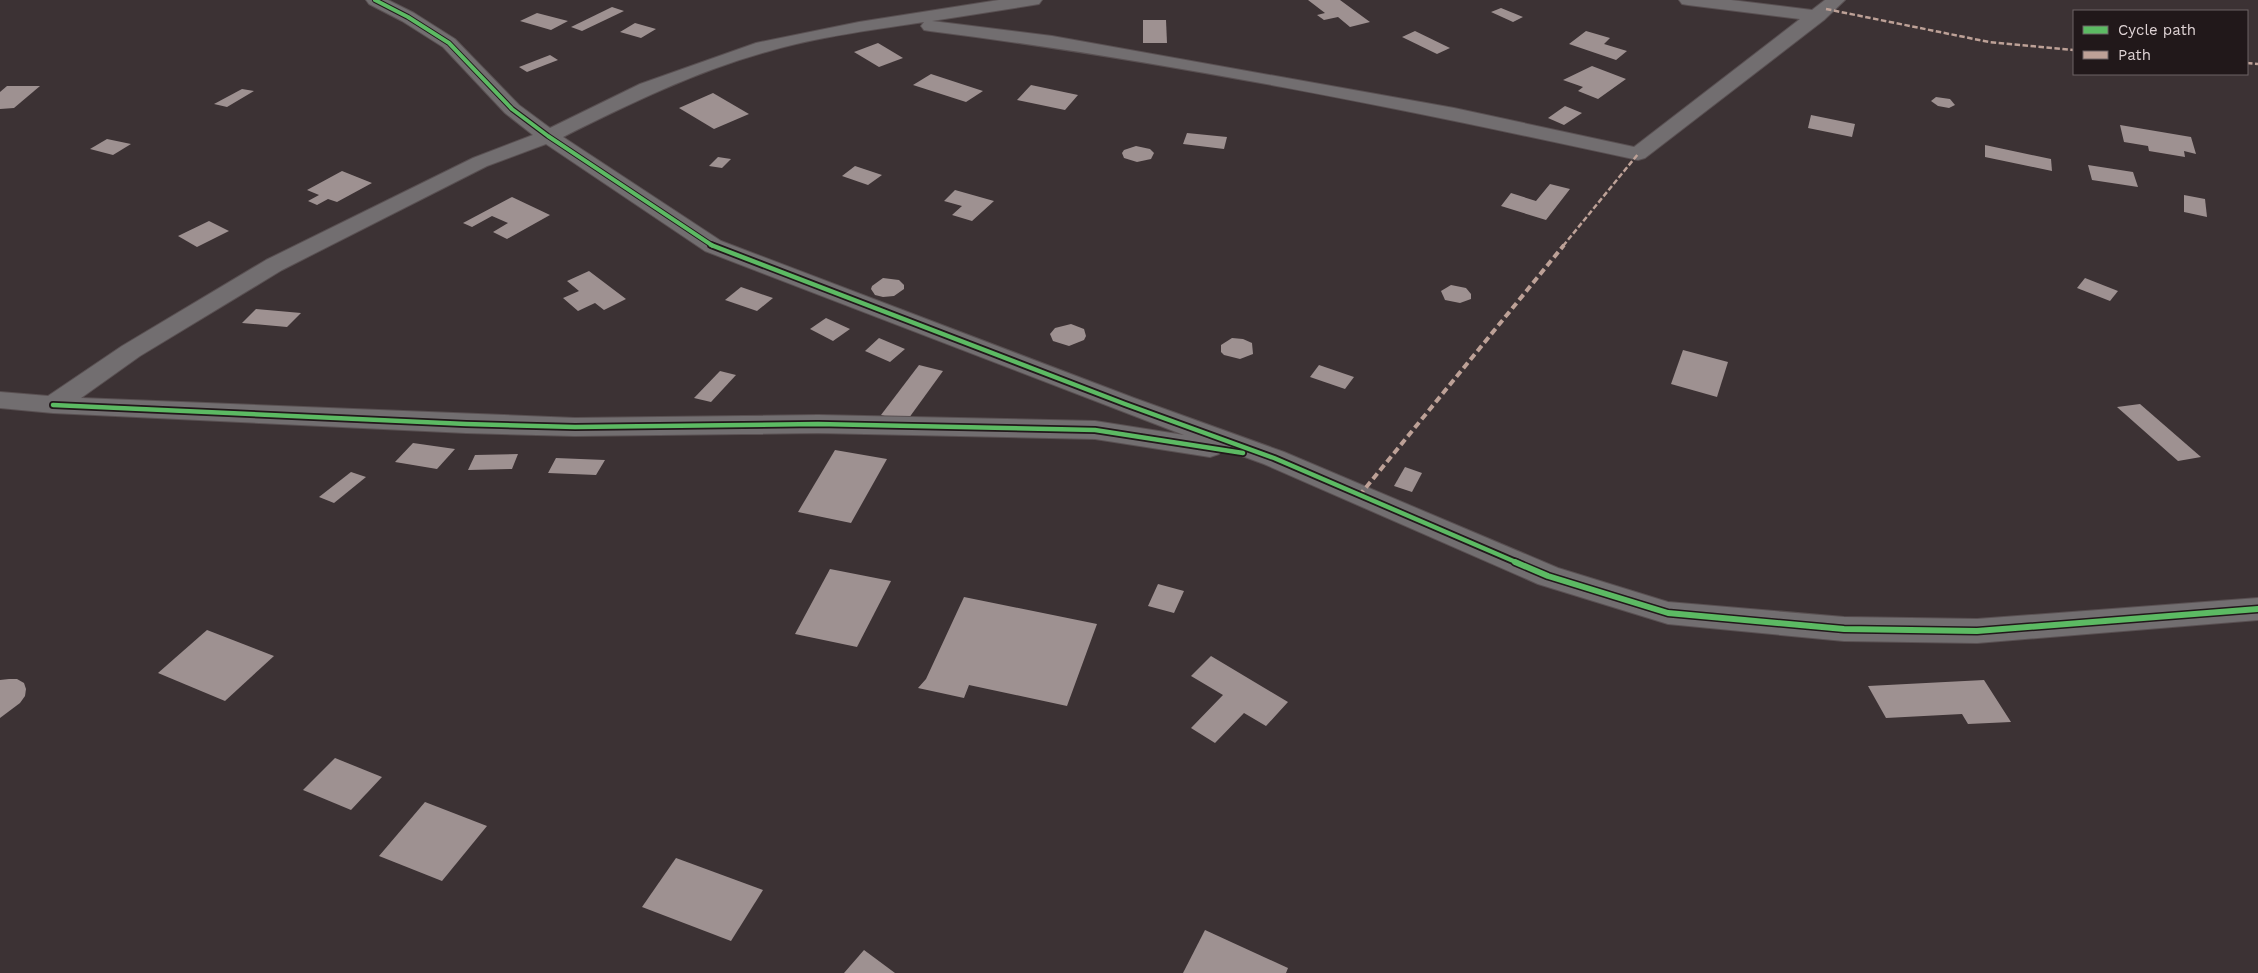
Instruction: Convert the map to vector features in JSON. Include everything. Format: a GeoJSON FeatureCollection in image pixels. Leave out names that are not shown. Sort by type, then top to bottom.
{"type":"FeatureCollection","features":[{"type":"Feature","properties":{"kind":"street"},"geometry":{"type":"LineString","coordinates":[[375,0],[408,17],[449,43],[512,109],[548,136],[713,246],[1125,404],[1274,458],[1548,576],[1668,613],[1844,629],[1977,631],[2258,609]]}},
{"type":"Feature","properties":{"kind":"street"},"geometry":{"type":"LineString","coordinates":[[53,405],[131,351],[274,265],[480,162],[548,136],[647,88],[762,47],[893,22],[1033,0]]}},
{"type":"Feature","properties":{"kind":"street"},"geometry":{"type":"LineString","coordinates":[[1688,0],[1818,16]]}},
{"type":"Feature","properties":{"kind":"street"},"geometry":{"type":"LineString","coordinates":[[893,22],[1052,41],[1454,114],[1638,154],[1818,16],[1836,0]]}},
{"type":"Feature","properties":{"kind":"street"},"geometry":{"type":"LineString","coordinates":[[0,400],[53,405],[575,427],[818,424],[1095,430],[1274,458]]}},
{"type":"Feature","properties":{"kind":"building"},"geometry":{"type":"Polygon","coordinates":[[[1308,0],[1340,0],[1370,22],[1350,27],[1338,17],[1324,20],[1317,15],[1325,13],[1308,0]]]}},
{"type":"Feature","properties":{"kind":"building"},"geometry":{"type":"Polygon","coordinates":[[[612,7],[624,11],[582,31],[571,27],[612,7]]]}},
{"type":"Feature","properties":{"kind":"building"},"geometry":{"type":"Polygon","coordinates":[[[1501,8],[1523,17],[1513,22],[1491,12],[1501,8]]]}},
{"type":"Feature","properties":{"kind":"building"},"geometry":{"type":"Polygon","coordinates":[[[537,13],[568,21],[551,30],[520,21],[537,13]]]}},
{"type":"Feature","properties":{"kind":"building"},"geometry":{"type":"Polygon","coordinates":[[[1143,20],[1166,20],[1167,43],[1143,43],[1143,20]]]}},
{"type":"Feature","properties":{"kind":"building"},"geometry":{"type":"Polygon","coordinates":[[[635,23],[656,29],[641,38],[620,32],[635,23]]]}},
{"type":"Feature","properties":{"kind":"building"},"geometry":{"type":"Polygon","coordinates":[[[1415,31],[1450,48],[1437,54],[1402,37],[1415,31]]]}},
{"type":"Feature","properties":{"kind":"building"},"geometry":{"type":"Polygon","coordinates":[[[1586,31],[1610,38],[1604,44],[1627,51],[1616,60],[1569,44],[1586,31]]]}},
{"type":"Feature","properties":{"kind":"building"},"geometry":{"type":"Polygon","coordinates":[[[878,43],[903,58],[879,67],[854,52],[878,43]]]}},
{"type":"Feature","properties":{"kind":"building"},"geometry":{"type":"Polygon","coordinates":[[[550,55],[558,60],[527,72],[519,67],[550,55]]]}},
{"type":"Feature","properties":{"kind":"building"},"geometry":{"type":"Polygon","coordinates":[[[1592,66],[1626,79],[1598,99],[1578,91],[1583,87],[1563,80],[1592,66]]]}},
{"type":"Feature","properties":{"kind":"building"},"geometry":{"type":"Polygon","coordinates":[[[931,74],[983,91],[966,102],[913,85],[931,74]]]}},
{"type":"Feature","properties":{"kind":"building"},"geometry":{"type":"Polygon","coordinates":[[[1031,85],[1078,95],[1065,110],[1017,100],[1031,85]]]}},
{"type":"Feature","properties":{"kind":"building"},"geometry":{"type":"Polygon","coordinates":[[[7,86],[40,86],[14,108],[0,109],[0,92],[7,86]]]}},
{"type":"Feature","properties":{"kind":"building"},"geometry":{"type":"Polygon","coordinates":[[[242,89],[254,91],[227,107],[214,104],[242,89]]]}},
{"type":"Feature","properties":{"kind":"building"},"geometry":{"type":"Polygon","coordinates":[[[713,93],[749,114],[714,129],[679,108],[713,93]]]}},
{"type":"Feature","properties":{"kind":"building"},"geometry":{"type":"Polygon","coordinates":[[[1936,97],[1950,99],[1955,105],[1949,108],[1938,106],[1931,101],[1936,97]]]}},
{"type":"Feature","properties":{"kind":"building"},"geometry":{"type":"Polygon","coordinates":[[[1565,106],[1582,113],[1564,125],[1548,118],[1565,106]]]}},
{"type":"Feature","properties":{"kind":"building"},"geometry":{"type":"Polygon","coordinates":[[[1811,115],[1855,124],[1852,137],[1808,128],[1811,115]]]}},
{"type":"Feature","properties":{"kind":"building"},"geometry":{"type":"Polygon","coordinates":[[[2120,125],[2191,137],[2196,154],[2184,151],[2185,157],[2149,151],[2148,146],[2124,142],[2120,125]]]}},
{"type":"Feature","properties":{"kind":"building"},"geometry":{"type":"Polygon","coordinates":[[[1187,133],[1227,137],[1224,149],[1183,144],[1187,133]]]}},
{"type":"Feature","properties":{"kind":"building"},"geometry":{"type":"Polygon","coordinates":[[[107,139],[131,144],[113,155],[90,149],[107,139]]]}},
{"type":"Feature","properties":{"kind":"building"},"geometry":{"type":"Polygon","coordinates":[[[1985,145],[2051,159],[2052,171],[1985,157],[1985,145]]]}},
{"type":"Feature","properties":{"kind":"building"},"geometry":{"type":"Polygon","coordinates":[[[1136,146],[1150,149],[1154,153],[1151,159],[1137,162],[1124,158],[1122,153],[1124,150],[1136,146]]]}},
{"type":"Feature","properties":{"kind":"building"},"geometry":{"type":"Polygon","coordinates":[[[718,157],[731,159],[722,168],[709,166],[718,157]]]}},
{"type":"Feature","properties":{"kind":"building"},"geometry":{"type":"Polygon","coordinates":[[[2088,165],[2133,172],[2138,187],[2092,180],[2088,165]]]}},
{"type":"Feature","properties":{"kind":"building"},"geometry":{"type":"Polygon","coordinates":[[[855,166],[882,175],[868,185],[842,176],[855,166]]]}},
{"type":"Feature","properties":{"kind":"building"},"geometry":{"type":"Polygon","coordinates":[[[342,171],[372,183],[337,202],[328,199],[317,205],[308,201],[319,195],[307,190],[342,171]]]}},
{"type":"Feature","properties":{"kind":"building"},"geometry":{"type":"Polygon","coordinates":[[[1550,184],[1570,189],[1546,220],[1501,206],[1511,193],[1536,201],[1550,184]]]}},
{"type":"Feature","properties":{"kind":"building"},"geometry":{"type":"Polygon","coordinates":[[[955,190],[994,201],[972,221],[952,215],[962,206],[944,201],[955,190]]]}},
{"type":"Feature","properties":{"kind":"building"},"geometry":{"type":"Polygon","coordinates":[[[2184,195],[2205,199],[2207,217],[2184,212],[2184,195]]]}},
{"type":"Feature","properties":{"kind":"building"},"geometry":{"type":"Polygon","coordinates":[[[512,197],[550,215],[507,239],[493,232],[508,223],[492,216],[472,227],[463,223],[512,197]]]}},
{"type":"Feature","properties":{"kind":"building"},"geometry":{"type":"Polygon","coordinates":[[[209,221],[229,231],[197,247],[178,236],[209,221]]]}},
{"type":"Feature","properties":{"kind":"building"},"geometry":{"type":"Polygon","coordinates":[[[589,271],[626,299],[604,310],[595,303],[578,311],[563,298],[579,291],[567,281],[589,271]]]}},
{"type":"Feature","properties":{"kind":"building"},"geometry":{"type":"Polygon","coordinates":[[[883,278],[899,280],[904,285],[904,289],[894,296],[883,297],[875,295],[871,289],[872,286],[883,278]]]}},
{"type":"Feature","properties":{"kind":"building"},"geometry":{"type":"Polygon","coordinates":[[[2085,278],[2118,291],[2110,301],[2077,288],[2085,278]]]}},
{"type":"Feature","properties":{"kind":"building"},"geometry":{"type":"Polygon","coordinates":[[[1451,285],[1466,288],[1471,294],[1471,299],[1460,303],[1445,300],[1441,291],[1451,285]]]}},
{"type":"Feature","properties":{"kind":"building"},"geometry":{"type":"Polygon","coordinates":[[[741,287],[773,298],[757,311],[725,300],[741,287]]]}},
{"type":"Feature","properties":{"kind":"building"},"geometry":{"type":"Polygon","coordinates":[[[256,309],[301,313],[287,327],[242,323],[256,309]]]}},
{"type":"Feature","properties":{"kind":"building"},"geometry":{"type":"Polygon","coordinates":[[[826,318],[850,329],[833,341],[810,329],[826,318]]]}},
{"type":"Feature","properties":{"kind":"building"},"geometry":{"type":"Polygon","coordinates":[[[1071,324],[1084,329],[1086,336],[1084,340],[1069,346],[1053,341],[1050,334],[1055,328],[1071,324]]]}},
{"type":"Feature","properties":{"kind":"building"},"geometry":{"type":"Polygon","coordinates":[[[879,338],[905,349],[890,362],[865,351],[879,338]]]}},
{"type":"Feature","properties":{"kind":"building"},"geometry":{"type":"Polygon","coordinates":[[[1232,338],[1243,339],[1252,343],[1253,354],[1240,359],[1224,355],[1221,352],[1221,345],[1232,338]]]}},
{"type":"Feature","properties":{"kind":"building"},"geometry":{"type":"Polygon","coordinates":[[[1683,350],[1728,362],[1717,397],[1671,384],[1683,350]]]}},
{"type":"Feature","properties":{"kind":"building"},"geometry":{"type":"Polygon","coordinates":[[[919,365],[943,371],[906,422],[881,415],[919,365]]]}},
{"type":"Feature","properties":{"kind":"building"},"geometry":{"type":"Polygon","coordinates":[[[1319,365],[1354,377],[1345,389],[1310,377],[1319,365]]]}},
{"type":"Feature","properties":{"kind":"building"},"geometry":{"type":"Polygon","coordinates":[[[720,371],[736,375],[711,402],[694,398],[720,371]]]}},
{"type":"Feature","properties":{"kind":"building"},"geometry":{"type":"Polygon","coordinates":[[[2140,404],[2201,457],[2178,461],[2117,407],[2140,404]]]}},
{"type":"Feature","properties":{"kind":"building"},"geometry":{"type":"Polygon","coordinates":[[[413,443],[455,449],[437,469],[395,462],[413,443]]]}},
{"type":"Feature","properties":{"kind":"building"},"geometry":{"type":"Polygon","coordinates":[[[835,450],[887,459],[851,523],[798,512],[835,450]]]}},
{"type":"Feature","properties":{"kind":"building"},"geometry":{"type":"Polygon","coordinates":[[[518,454],[512,469],[468,470],[475,455],[518,454]]]}},
{"type":"Feature","properties":{"kind":"building"},"geometry":{"type":"Polygon","coordinates":[[[556,458],[605,460],[596,475],[548,473],[556,458]]]}},
{"type":"Feature","properties":{"kind":"building"},"geometry":{"type":"Polygon","coordinates":[[[1405,467],[1422,473],[1412,492],[1394,486],[1405,467]]]}},
{"type":"Feature","properties":{"kind":"building"},"geometry":{"type":"Polygon","coordinates":[[[351,472],[366,477],[334,503],[319,497],[351,472]]]}},
{"type":"Feature","properties":{"kind":"building"},"geometry":{"type":"Polygon","coordinates":[[[830,569],[891,581],[857,647],[795,634],[830,569]]]}},
{"type":"Feature","properties":{"kind":"building"},"geometry":{"type":"Polygon","coordinates":[[[1158,584],[1184,591],[1174,613],[1148,606],[1158,584]]]}},
{"type":"Feature","properties":{"kind":"building"},"geometry":{"type":"Polygon","coordinates":[[[964,597],[1097,624],[1067,706],[969,685],[964,698],[918,688],[926,679],[964,597]]]}},
{"type":"Feature","properties":{"kind":"building"},"geometry":{"type":"Polygon","coordinates":[[[207,630],[274,656],[225,701],[158,673],[207,630]]]}},
{"type":"Feature","properties":{"kind":"building"},"geometry":{"type":"Polygon","coordinates":[[[1211,656],[1288,702],[1266,726],[1244,713],[1215,743],[1191,728],[1223,695],[1191,676],[1211,656]]]}},
{"type":"Feature","properties":{"kind":"building"},"geometry":{"type":"Polygon","coordinates":[[[17,679],[24,683],[26,689],[25,696],[20,703],[0,718],[0,680],[17,679]]]}},
{"type":"Feature","properties":{"kind":"building"},"geometry":{"type":"Polygon","coordinates":[[[1984,680],[2011,722],[1968,724],[1962,714],[1886,718],[1868,686],[1984,680]]]}},
{"type":"Feature","properties":{"kind":"building"},"geometry":{"type":"Polygon","coordinates":[[[335,758],[382,777],[351,810],[303,790],[335,758]]]}},
{"type":"Feature","properties":{"kind":"building"},"geometry":{"type":"Polygon","coordinates":[[[425,802],[487,826],[442,881],[379,856],[425,802]]]}},
{"type":"Feature","properties":{"kind":"building"},"geometry":{"type":"Polygon","coordinates":[[[676,858],[763,890],[731,941],[642,907],[676,858]]]}},
{"type":"Feature","properties":{"kind":"building"},"geometry":{"type":"Polygon","coordinates":[[[1205,930],[1288,968],[1286,973],[1183,973],[1205,930]]]}},
{"type":"Feature","properties":{"kind":"building"},"geometry":{"type":"Polygon","coordinates":[[[864,950],[895,973],[844,973],[864,950]]]}},
{"type":"Feature","properties":{"kind":"marked path"},"geometry":{"type":"LineString","coordinates":[[1826,9],[1989,42],[2073,50]]}},
{"type":"Feature","properties":{"kind":"marked path"},"geometry":{"type":"LineString","coordinates":[[2248,63],[2258,64]]}},
{"type":"Feature","properties":{"kind":"marked path"},"geometry":{"type":"LineString","coordinates":[[1359,496],[1638,154]]}},
{"type":"Feature","properties":{"kind":"cycle path"},"geometry":{"type":"LineString","coordinates":[[375,0],[408,17],[449,43],[512,109],[548,136],[713,246],[1125,404],[1274,458],[1548,576],[1668,613],[1844,629],[1977,631],[2258,609]]}},
{"type":"Feature","properties":{"kind":"cycle path"},"geometry":{"type":"LineString","coordinates":[[53,405],[466,424],[575,427],[818,424],[1095,430],[1243,453]]}}]}
